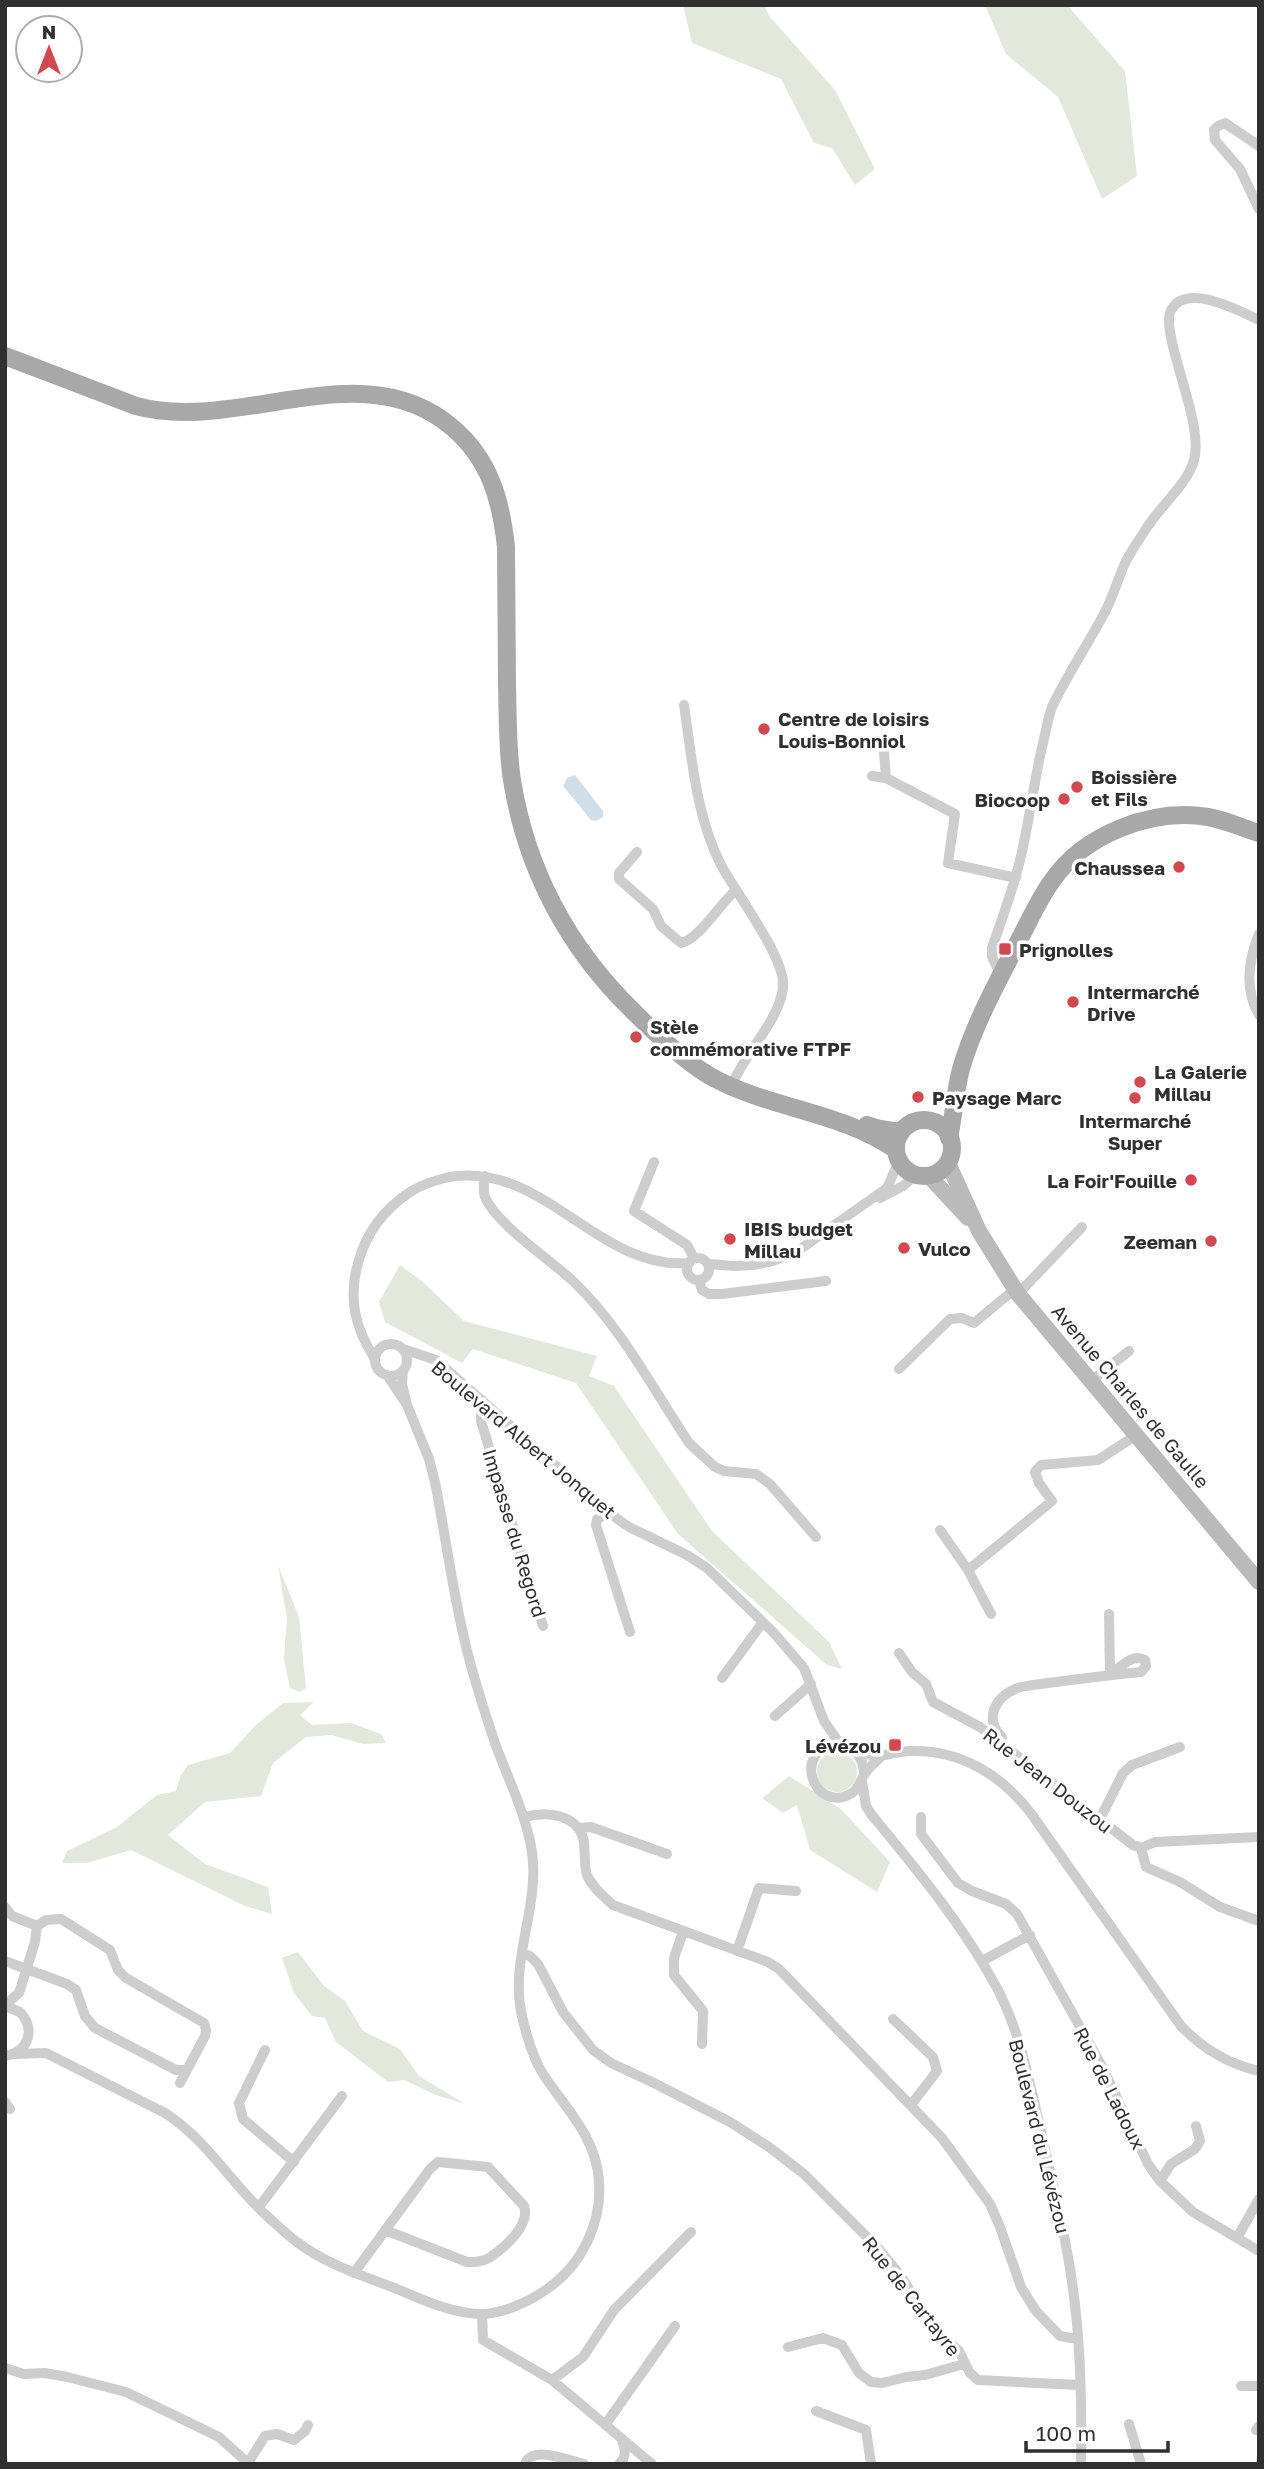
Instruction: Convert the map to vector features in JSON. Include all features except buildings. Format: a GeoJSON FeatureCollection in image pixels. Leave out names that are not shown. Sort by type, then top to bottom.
{"type":"FeatureCollection","features":[{"type":"Feature","properties":{"kind":"main road"},"geometry":{"type":"LineString","coordinates":[[5,356],[136,406],[156,411],[189,413],[331,395],[372,393],[419,406],[461,435],[482,462],[500,505],[506,547],[509,749],[516,802],[527,843],[546,891],[571,936],[601,976],[646,1024],[687,1058],[708,1065],[733,1083],[766,1101],[861,1129],[897,1156],[906,1170],[923,1176],[979,1231]]}},
{"type":"Feature","properties":{"kind":"main road"},"geometry":{"type":"LineString","coordinates":[[923,1176],[940,1171],[948,1163],[957,1090],[972,1037],[1000,975],[1052,880],[1070,860],[1107,835],[1148,820],[1184,816],[1225,821],[1256,834]]}},
{"type":"Feature","properties":{"kind":"main road"},"geometry":{"type":"LineString","coordinates":[[733,1083],[880,1129],[901,1132],[916,1122],[934,1122],[943,1128],[949,1138]]}},
{"type":"Feature","properties":{"kind":"main road"},"geometry":{"type":"LineString","coordinates":[[934,1122],[948,1109],[957,1090]]}},
{"type":"Feature","properties":{"kind":"main road"},"geometry":{"type":"LineString","coordinates":[[897,1156],[901,1132]]}},
{"type":"Feature","properties":{"kind":"main road"},"geometry":{"type":"LineString","coordinates":[[948,1163],[979,1231]]}},
{"type":"Feature","properties":{"kind":"main road","name":"Avenue Charles de Gaulle"},"geometry":{"type":"LineString","coordinates":[[979,1231],[1017,1292],[1259,1582]]}},
{"type":"Feature","properties":{"kind":"street"},"geometry":{"type":"LineString","coordinates":[[1259,146],[1225,124],[1214,130],[1215,140],[1240,169],[1259,209]]}},
{"type":"Feature","properties":{"kind":"street"},"geometry":{"type":"LineString","coordinates":[[1000,975],[992,957],[992,948],[1016,878],[1034,778],[1051,710],[1108,608],[1127,559],[1153,517],[1188,474],[1196,456],[1195,433],[1169,319],[1172,307],[1199,298],[1215,301],[1259,320]]}},
{"type":"Feature","properties":{"kind":"street"},"geometry":{"type":"LineString","coordinates":[[684,705],[703,822],[719,862],[780,965],[783,986],[776,1013],[751,1049],[733,1083]]}},
{"type":"Feature","properties":{"kind":"street"},"geometry":{"type":"LineString","coordinates":[[883,740],[886,778]]}},
{"type":"Feature","properties":{"kind":"street"},"geometry":{"type":"LineString","coordinates":[[872,776],[886,778],[955,814],[948,863],[1016,878]]}},
{"type":"Feature","properties":{"kind":"street"},"geometry":{"type":"LineString","coordinates":[[637,852],[619,873],[619,879],[653,909],[661,926],[681,943],[687,942],[695,935],[735,891]]}},
{"type":"Feature","properties":{"kind":"street"},"geometry":{"type":"LineString","coordinates":[[1259,934],[1248,974],[1250,992],[1259,1015]]}},
{"type":"Feature","properties":{"kind":"street"},"geometry":{"type":"LineString","coordinates":[[709,1268],[773,1261],[789,1255],[887,1188],[897,1156]]}},
{"type":"Feature","properties":{"kind":"street"},"geometry":{"type":"LineString","coordinates":[[654,1162],[634,1211],[687,1245],[692,1279],[705,1278],[709,1268]]}},
{"type":"Feature","properties":{"kind":"street"},"geometry":{"type":"LineString","coordinates":[[405,1368],[393,1376],[380,1371],[357,1326],[354,1312],[354,1276],[361,1251],[381,1217],[414,1189],[438,1179],[485,1176],[506,1181],[529,1191],[614,1245],[668,1263],[690,1265],[701,1258],[709,1268]]}},
{"type":"Feature","properties":{"kind":"street"},"geometry":{"type":"LineString","coordinates":[[485,1176],[485,1197],[491,1206],[508,1225],[560,1268],[594,1302],[702,1457],[724,1471],[756,1474],[769,1484],[816,1537]]}},
{"type":"Feature","properties":{"kind":"street"},"geometry":{"type":"LineString","coordinates":[[856,1211],[923,1176]]}},
{"type":"Feature","properties":{"kind":"street"},"geometry":{"type":"LineString","coordinates":[[899,1369],[950,1319],[962,1318],[974,1323],[1017,1292],[1082,1227]]}},
{"type":"Feature","properties":{"kind":"street"},"geometry":{"type":"LineString","coordinates":[[699,1280],[702,1290],[709,1294],[826,1281]]}},
{"type":"Feature","properties":{"kind":"street"},"geometry":{"type":"LineString","coordinates":[[10,2055],[46,2053],[165,2112],[182,2123],[259,2207],[298,2243],[354,2273],[442,2307],[482,2314],[524,2303],[558,2281],[575,2263],[586,2244],[599,2203],[598,2173],[591,2144],[583,2128],[544,2075],[528,2039],[521,2010],[519,1982],[534,1881],[525,1817],[496,1745],[474,1678],[435,1482],[402,1384],[406,1354],[396,1345],[371,1340],[357,1326]]}},
{"type":"Feature","properties":{"kind":"street"},"geometry":{"type":"LineString","coordinates":[[375,1359],[379,1350],[387,1345]]}},
{"type":"Feature","properties":{"kind":"street","name":"Boulevard Albert Jonquet"},"geometry":{"type":"LineString","coordinates":[[403,1349],[436,1360],[609,1513],[629,1527],[687,1555],[707,1569],[789,1649],[804,1668],[824,1721],[840,1744]]}},
{"type":"Feature","properties":{"kind":"street"},"geometry":{"type":"LineString","coordinates":[[1091,1381],[1129,1351]]}},
{"type":"Feature","properties":{"kind":"street","name":"Boulevard Albert Jonquet"},"geometry":{"type":"LineString","coordinates":[[405,1368],[426,1356]]}},
{"type":"Feature","properties":{"kind":"street"},"geometry":{"type":"LineString","coordinates":[[387,1375],[407,1405]]}},
{"type":"Feature","properties":{"kind":"street","name":"Impasse du Regord"},"geometry":{"type":"LineString","coordinates":[[481,1399],[481,1421],[543,1626]]}},
{"type":"Feature","properties":{"kind":"street"},"geometry":{"type":"LineString","coordinates":[[968,1570],[1052,1501],[1039,1483],[1035,1472],[1041,1465],[1098,1460],[1135,1436]]}},
{"type":"Feature","properties":{"kind":"street"},"geometry":{"type":"LineString","coordinates":[[609,1513],[597,1519],[596,1525],[630,1632]]}},
{"type":"Feature","properties":{"kind":"street"},"geometry":{"type":"LineString","coordinates":[[940,1530],[968,1570],[991,1614]]}},
{"type":"Feature","properties":{"kind":"street"},"geometry":{"type":"LineString","coordinates":[[1027,1761],[994,1728],[991,1720],[998,1704],[1008,1694],[1024,1687],[1110,1675],[1109,1614]]}},
{"type":"Feature","properties":{"kind":"street"},"geometry":{"type":"LineString","coordinates":[[722,1678],[762,1622]]}},
{"type":"Feature","properties":{"kind":"street","name":"Rue Jean Douzou"},"geometry":{"type":"LineString","coordinates":[[899,1653],[912,1672],[926,1684],[933,1702],[980,1727],[1027,1761],[1050,1783],[1099,1821],[1130,1844],[1141,1847],[1146,1867],[1180,1882],[1220,1907],[1259,1921]]}},
{"type":"Feature","properties":{"kind":"street"},"geometry":{"type":"LineString","coordinates":[[775,1716],[811,1684]]}},
{"type":"Feature","properties":{"kind":"street","name":"Boulevard Albert Jonquet"},"geometry":{"type":"LineString","coordinates":[[822,1749],[824,1721]]}},
{"type":"Feature","properties":{"kind":"street"},"geometry":{"type":"LineString","coordinates":[[863,1777],[864,1766],[858,1754],[840,1744],[822,1749],[813,1761],[811,1776],[824,1794],[831,1797],[845,1796],[856,1790],[863,1777],[883,1755]]}},
{"type":"Feature","properties":{"kind":"street"},"geometry":{"type":"LineString","coordinates":[[1099,1821],[1123,1773],[1132,1765],[1180,1746]]}},
{"type":"Feature","properties":{"kind":"street"},"geometry":{"type":"LineString","coordinates":[[858,1754],[933,1752],[971,1763],[998,1779],[1030,1812],[1181,2026],[1202,2046],[1219,2057],[1259,2071]]}},
{"type":"Feature","properties":{"kind":"street","name":"Boulevard du Lévézou"},"geometry":{"type":"LineString","coordinates":[[863,1777],[866,1806]]}},
{"type":"Feature","properties":{"kind":"street","name":"Boulevard du Lévézou"},"geometry":{"type":"LineString","coordinates":[[845,1796],[866,1806],[947,1909],[1000,1993],[1025,2061],[1069,2261],[1077,2339],[1081,2464]]}},
{"type":"Feature","properties":{"kind":"street"},"geometry":{"type":"LineString","coordinates":[[525,1817],[551,1813],[567,1819],[578,1828],[583,1838],[587,1875],[598,1892],[613,1905],[768,1962],[779,1969],[942,2138],[990,2204],[1021,2287],[1036,2311],[1060,2336],[1077,2339]]}},
{"type":"Feature","properties":{"kind":"street","name":"Rue de Ladoux"},"geometry":{"type":"LineString","coordinates":[[921,1817],[921,1834],[958,1883],[1006,1904],[1017,1914],[1104,2070],[1148,2164],[1160,2181],[1193,2211],[1259,2250]]}},
{"type":"Feature","properties":{"kind":"street"},"geometry":{"type":"LineString","coordinates":[[578,1828],[591,1827],[667,1854]]}},
{"type":"Feature","properties":{"kind":"street"},"geometry":{"type":"LineString","coordinates":[[1141,1847],[1155,1842],[1259,1837]]}},
{"type":"Feature","properties":{"kind":"street"},"geometry":{"type":"LineString","coordinates":[[737,1951],[759,1888],[796,1891]]}},
{"type":"Feature","properties":{"kind":"street"},"geometry":{"type":"LineString","coordinates":[[5,1907],[12,1916],[37,1926]]}},
{"type":"Feature","properties":{"kind":"street"},"geometry":{"type":"LineString","coordinates":[[37,1926],[46,1920],[61,1919],[110,1950],[118,1970],[126,1978],[204,2023],[205,2036],[180,2083]]}},
{"type":"Feature","properties":{"kind":"street"},"geometry":{"type":"LineString","coordinates":[[37,1926],[36,1942],[19,1993],[5,2006],[20,2012],[46,2053]]}},
{"type":"Feature","properties":{"kind":"street"},"geometry":{"type":"LineString","coordinates":[[683,1932],[673,1967],[674,1975],[703,2011],[702,2043]]}},
{"type":"Feature","properties":{"kind":"street"},"geometry":{"type":"LineString","coordinates":[[982,1961],[1030,1935]]}},
{"type":"Feature","properties":{"kind":"street","name":"Rue de Cartayre"},"geometry":{"type":"LineString","coordinates":[[522,1953],[538,1964],[563,2012],[593,2050],[611,2063],[709,2111],[769,2147],[804,2174],[877,2247],[900,2275],[935,2329],[959,2351],[964,2364],[978,2380],[1079,2385]]}},
{"type":"Feature","properties":{"kind":"street"},"geometry":{"type":"LineString","coordinates":[[5,1961],[76,1990],[85,2016],[95,2028],[176,2070],[185,2070]]}},
{"type":"Feature","properties":{"kind":"street"},"geometry":{"type":"LineString","coordinates":[[10,2055],[27,2043],[27,2023],[19,1993]]}},
{"type":"Feature","properties":{"kind":"street"},"geometry":{"type":"LineString","coordinates":[[893,2020],[933,2057],[936,2064],[937,2071],[911,2105]]}},
{"type":"Feature","properties":{"kind":"street"},"geometry":{"type":"LineString","coordinates":[[265,2050],[239,2103],[243,2119],[294,2162]]}},
{"type":"Feature","properties":{"kind":"street"},"geometry":{"type":"LineString","coordinates":[[259,2207],[342,2096]]}},
{"type":"Feature","properties":{"kind":"street"},"geometry":{"type":"LineString","coordinates":[[1160,2181],[1171,2164],[1195,2149],[1200,2141],[1196,2126]]}},
{"type":"Feature","properties":{"kind":"street"},"geometry":{"type":"LineString","coordinates":[[354,2273],[385,2230],[430,2169],[438,2162],[488,2167],[524,2206],[526,2213],[526,2221],[514,2235],[488,2258],[479,2262],[467,2262],[385,2230]]}},
{"type":"Feature","properties":{"kind":"street"},"geometry":{"type":"LineString","coordinates":[[1237,2238],[1259,2199]]}},
{"type":"Feature","properties":{"kind":"street"},"geometry":{"type":"LineString","coordinates":[[552,2380],[583,2357],[614,2310],[691,2232]]}},
{"type":"Feature","properties":{"kind":"street"},"geometry":{"type":"LineString","coordinates":[[482,2314],[483,2340],[552,2380],[652,2464]]}},
{"type":"Feature","properties":{"kind":"street"},"geometry":{"type":"LineString","coordinates":[[605,2425],[675,2326]]}},
{"type":"Feature","properties":{"kind":"street"},"geometry":{"type":"LineString","coordinates":[[789,2347],[823,2338],[842,2345],[859,2373],[871,2382],[882,2383],[925,2375],[964,2364]]}},
{"type":"Feature","properties":{"kind":"street"},"geometry":{"type":"LineString","coordinates":[[5,2368],[24,2374],[67,2376],[126,2392],[219,2437],[248,2463],[265,2436],[277,2434],[294,2440],[306,2431],[308,2425]]}},
{"type":"Feature","properties":{"kind":"street"},"geometry":{"type":"LineString","coordinates":[[1241,2386],[1259,2386]]}},
{"type":"Feature","properties":{"kind":"street"},"geometry":{"type":"LineString","coordinates":[[816,2411],[866,2430],[871,2464]]}},
{"type":"Feature","properties":{"kind":"street"},"geometry":{"type":"LineString","coordinates":[[1129,2424],[1141,2464]]}},
{"type":"Feature","properties":{"kind":"street"},"geometry":{"type":"LineString","coordinates":[[621,2462],[626,2450],[622,2440]]}},
{"type":"Feature","properties":{"kind":"street"},"geometry":{"type":"LineString","coordinates":[[525,2464],[531,2455],[540,2454],[584,2464]]}},
{"type":"Feature","properties":{"kind":"street"},"geometry":{"type":"LineString","coordinates":[[621,2462],[639,2454]]}},
{"type":"Feature","properties":{"kind":"shaded area"},"geometry":{"type":"Polygon","coordinates":[[[683,5],[764,5],[770,17],[835,90],[875,169],[855,185],[832,148],[814,143],[781,79],[692,43],[683,5]]]}},
{"type":"Feature","properties":{"kind":"shaded area"},"geometry":{"type":"Polygon","coordinates":[[[985,5],[1067,5],[1125,71],[1137,176],[1102,199],[1058,97],[1006,54],[985,5]]]}},
{"type":"Feature","properties":{"kind":"shaded area"},"geometry":{"type":"Polygon","coordinates":[[[575,775],[603,811],[603,817],[596,821],[591,820],[563,786],[567,778],[575,775]]]}},
{"type":"Feature","properties":{"kind":"shaded area"},"geometry":{"type":"Polygon","coordinates":[[[400,1265],[423,1282],[464,1321],[597,1356],[589,1376],[614,1386],[712,1531],[829,1642],[842,1669],[827,1665],[678,1534],[576,1383],[473,1349],[462,1363],[385,1322],[379,1302],[400,1265]]]}},
{"type":"Feature","properties":{"kind":"shaded area"},"geometry":{"type":"Polygon","coordinates":[[[278,1565],[299,1617],[306,1688],[300,1692],[290,1688],[284,1659],[287,1619],[278,1565]]]}},
{"type":"Feature","properties":{"kind":"shaded area"},"geometry":{"type":"Polygon","coordinates":[[[314,1702],[300,1715],[312,1725],[351,1723],[381,1734],[386,1743],[363,1744],[331,1735],[306,1737],[273,1763],[261,1796],[205,1802],[168,1835],[205,1864],[268,1887],[272,1914],[245,1906],[131,1850],[87,1863],[62,1863],[67,1851],[117,1827],[157,1795],[176,1791],[181,1775],[188,1765],[230,1753],[257,1724],[283,1703],[314,1702]]]}},
{"type":"Feature","properties":{"kind":"shaded area"},"geometry":{"type":"Polygon","coordinates":[[[837,1752],[851,1758],[857,1772],[851,1786],[837,1792],[823,1786],[817,1772],[823,1758],[837,1752]]]}},
{"type":"Feature","properties":{"kind":"shaded area"},"geometry":{"type":"Polygon","coordinates":[[[789,1776],[841,1809],[890,1862],[877,1892],[810,1850],[797,1805],[783,1813],[762,1798],[789,1776]]]}},
{"type":"Feature","properties":{"kind":"shaded area"},"geometry":{"type":"Polygon","coordinates":[[[298,1952],[324,1986],[345,2001],[363,2031],[400,2049],[419,2076],[465,2104],[436,2095],[404,2080],[388,2082],[336,2042],[325,2018],[312,2016],[294,1993],[282,1958],[298,1952]]]}},
{"type":"Feature","properties":{"kind":"place","name":"Centre de loisirs Louis-Bonniol"},"geometry":{"type":"Point","coordinates":[764,729]}},
{"type":"Feature","properties":{"kind":"place","name":"Boissière et Fils"},"geometry":{"type":"Point","coordinates":[1077,787]}},
{"type":"Feature","properties":{"kind":"place","name":"Biocoop"},"geometry":{"type":"Point","coordinates":[1064,799]}},
{"type":"Feature","properties":{"kind":"place","name":"Chaussea"},"geometry":{"type":"Point","coordinates":[1179,867]}},
{"type":"Feature","properties":{"kind":"place","name":"Prignolles"},"geometry":{"type":"Point","coordinates":[1005,949]}},
{"type":"Feature","properties":{"kind":"place","name":"Intermarché Drive"},"geometry":{"type":"Point","coordinates":[1073,1002]}},
{"type":"Feature","properties":{"kind":"place","name":"Stèle commémorative FTPF"},"geometry":{"type":"Point","coordinates":[636,1037]}},
{"type":"Feature","properties":{"kind":"place","name":"La Galerie Millau"},"geometry":{"type":"Point","coordinates":[1140,1082]}},
{"type":"Feature","properties":{"kind":"place","name":"Paysage Marc"},"geometry":{"type":"Point","coordinates":[918,1097]}},
{"type":"Feature","properties":{"kind":"place","name":"Intermarché Super"},"geometry":{"type":"Point","coordinates":[1135,1098]}},
{"type":"Feature","properties":{"kind":"place","name":"La Foir'Fouille"},"geometry":{"type":"Point","coordinates":[1191,1180]}},
{"type":"Feature","properties":{"kind":"place","name":"IBIS budget Millau"},"geometry":{"type":"Point","coordinates":[730,1239]}},
{"type":"Feature","properties":{"kind":"place","name":"Zeeman"},"geometry":{"type":"Point","coordinates":[1211,1241]}},
{"type":"Feature","properties":{"kind":"place","name":"Vulco"},"geometry":{"type":"Point","coordinates":[904,1248]}},
{"type":"Feature","properties":{"kind":"place","name":"Lévézou"},"geometry":{"type":"Point","coordinates":[895,1745]}}]}
